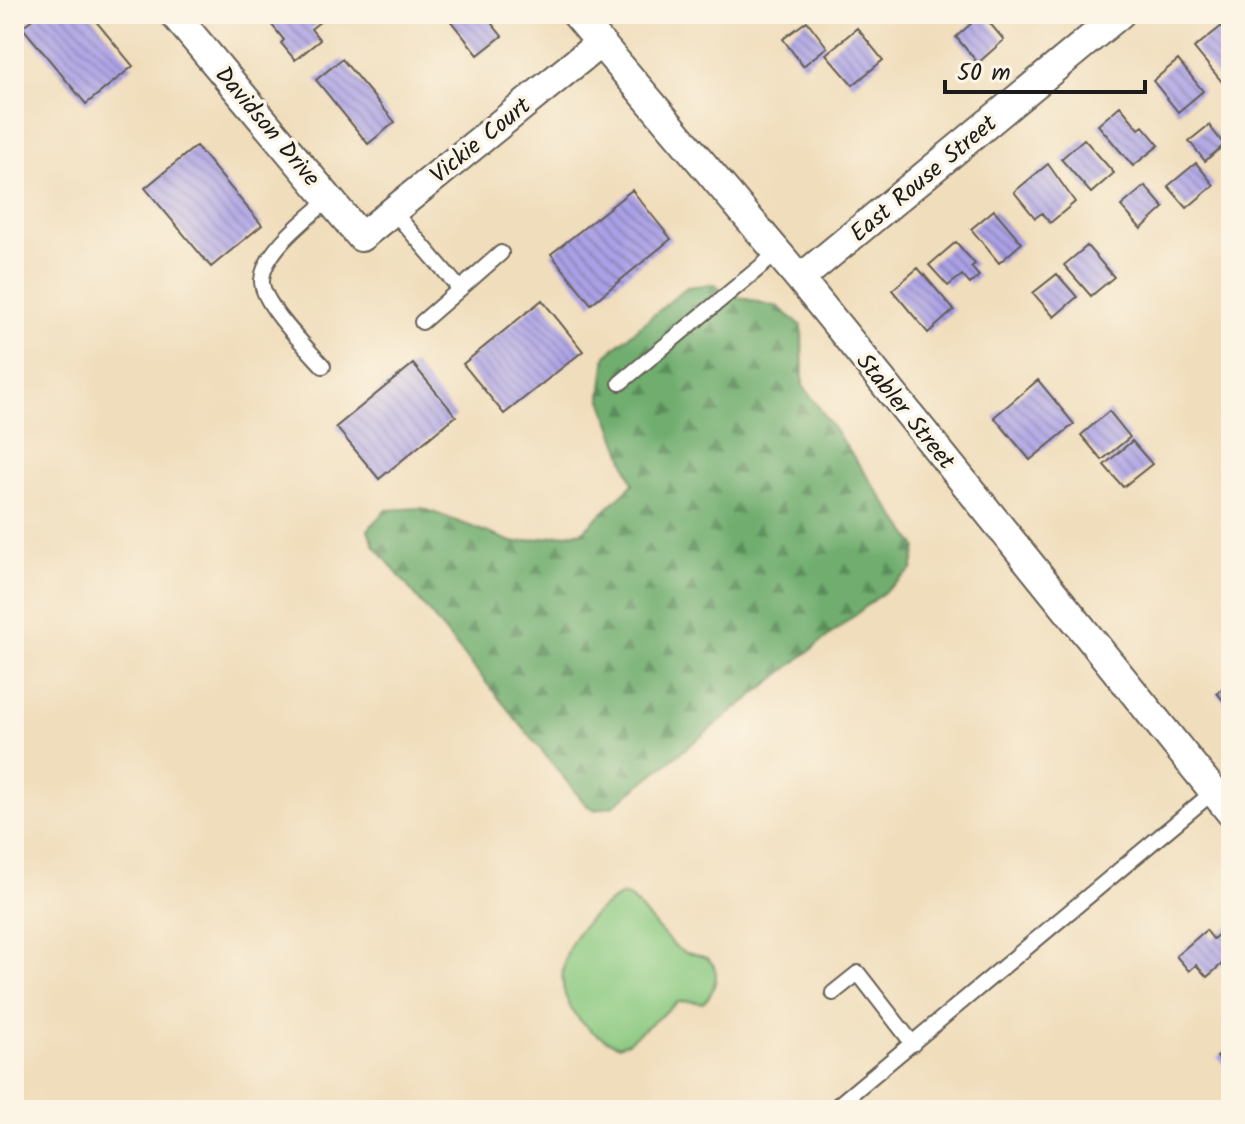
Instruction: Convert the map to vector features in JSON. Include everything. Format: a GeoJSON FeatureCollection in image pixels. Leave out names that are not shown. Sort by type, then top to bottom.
{"type":"FeatureCollection","features":[{"type":"Feature","properties":{"kind":"street","name":"Davidson Drive"},"geometry":{"type":"LineString","coordinates":[[174,14],[361,237]]}},
{"type":"Feature","properties":{"kind":"street","name":"Stabler Street"},"geometry":{"type":"LineString","coordinates":[[576,14],[800,279],[1225,795]]}},
{"type":"Feature","properties":{"kind":"street","name":"East Rouse Street"},"geometry":{"type":"LineString","coordinates":[[800,279],[1120,14]]}},
{"type":"Feature","properties":{"kind":"street","name":"Vickie Court"},"geometry":{"type":"LineString","coordinates":[[361,237],[600,43]]}},
{"type":"Feature","properties":{"kind":"lane"},"geometry":{"type":"LineString","coordinates":[[323,366],[269,302],[261,283],[265,268],[280,244],[329,199]]}},
{"type":"Feature","properties":{"kind":"lane"},"geometry":{"type":"LineString","coordinates":[[393,211],[460,289]]}},
{"type":"Feature","properties":{"kind":"lane"},"geometry":{"type":"LineString","coordinates":[[422,322],[501,253]]}},
{"type":"Feature","properties":{"kind":"lane"},"geometry":{"type":"LineString","coordinates":[[620,383],[776,254]]}},
{"type":"Feature","properties":{"kind":"lane"},"geometry":{"type":"LineString","coordinates":[[832,1110],[1225,795]]}},
{"type":"Feature","properties":{"kind":"lane"},"geometry":{"type":"LineString","coordinates":[[833,993],[858,973],[913,1044]]}},
{"type":"Feature","properties":{"kind":"green space"},"geometry":{"type":"Polygon","coordinates":[[[714,284],[734,296],[778,307],[802,326],[803,385],[917,547],[912,570],[613,806],[596,810],[586,805],[374,545],[368,530],[385,510],[422,508],[515,543],[583,531],[633,484],[601,397],[606,355],[687,287],[714,284]]]}},
{"type":"Feature","properties":{"kind":"green space"},"geometry":{"type":"Polygon","coordinates":[[[622,895],[631,898],[678,949],[708,959],[716,976],[711,994],[703,1003],[678,1002],[619,1046],[592,1031],[574,1013],[565,993],[563,972],[568,950],[580,929],[598,911],[622,895]]]}},
{"type":"Feature","properties":{"kind":"building"},"geometry":{"type":"Polygon","coordinates":[[[39,14],[90,14],[133,66],[86,104],[22,27],[39,14]]]}},
{"type":"Feature","properties":{"kind":"building"},"geometry":{"type":"Polygon","coordinates":[[[263,14],[317,14],[322,20],[311,29],[320,40],[295,60],[263,14]]]}},
{"type":"Feature","properties":{"kind":"building"},"geometry":{"type":"Polygon","coordinates":[[[445,14],[492,14],[497,20],[492,24],[502,36],[478,55],[445,14]]]}},
{"type":"Feature","properties":{"kind":"building"},"geometry":{"type":"Polygon","coordinates":[[[982,14],[1004,40],[978,63],[956,37],[982,14]]]}},
{"type":"Feature","properties":{"kind":"building"},"geometry":{"type":"Polygon","coordinates":[[[807,21],[827,47],[803,66],[783,39],[807,21]]]}},
{"type":"Feature","properties":{"kind":"building"},"geometry":{"type":"Polygon","coordinates":[[[1222,26],[1231,37],[1231,93],[1194,48],[1222,26]]]}},
{"type":"Feature","properties":{"kind":"building"},"geometry":{"type":"Polygon","coordinates":[[[857,28],[883,60],[853,85],[826,54],[857,28]]]}},
{"type":"Feature","properties":{"kind":"building"},"geometry":{"type":"Polygon","coordinates":[[[342,59],[395,122],[368,144],[316,80],[342,59]]]}},
{"type":"Feature","properties":{"kind":"building"},"geometry":{"type":"Polygon","coordinates":[[[1178,60],[1203,91],[1178,112],[1153,81],[1178,60]]]}},
{"type":"Feature","properties":{"kind":"building"},"geometry":{"type":"Polygon","coordinates":[[[1120,106],[1139,129],[1143,126],[1159,145],[1133,166],[1098,125],[1120,106]]]}},
{"type":"Feature","properties":{"kind":"building"},"geometry":{"type":"Polygon","coordinates":[[[1209,125],[1224,145],[1205,161],[1189,141],[1209,125]]]}},
{"type":"Feature","properties":{"kind":"building"},"geometry":{"type":"Polygon","coordinates":[[[1084,139],[1114,173],[1091,193],[1061,159],[1084,139]]]}},
{"type":"Feature","properties":{"kind":"building"},"geometry":{"type":"Polygon","coordinates":[[[196,146],[262,225],[211,267],[145,188],[196,146]]]}},
{"type":"Feature","properties":{"kind":"building"},"geometry":{"type":"Polygon","coordinates":[[[1196,163],[1214,185],[1187,208],[1168,186],[1196,163]]]}},
{"type":"Feature","properties":{"kind":"building"},"geometry":{"type":"Polygon","coordinates":[[[1048,164],[1075,202],[1050,223],[1042,213],[1035,218],[1014,192],[1048,164]]]}},
{"type":"Feature","properties":{"kind":"building"},"geometry":{"type":"Polygon","coordinates":[[[1145,186],[1164,208],[1141,229],[1121,206],[1145,186]]]}},
{"type":"Feature","properties":{"kind":"building"},"geometry":{"type":"Polygon","coordinates":[[[632,190],[671,239],[591,304],[551,254],[632,190]]]}},
{"type":"Feature","properties":{"kind":"building"},"geometry":{"type":"Polygon","coordinates":[[[994,210],[1022,243],[999,263],[971,229],[994,210]]]}},
{"type":"Feature","properties":{"kind":"building"},"geometry":{"type":"Polygon","coordinates":[[[956,242],[975,264],[971,267],[979,276],[970,284],[962,275],[948,286],[929,265],[956,242]]]}},
{"type":"Feature","properties":{"kind":"building"},"geometry":{"type":"Polygon","coordinates":[[[1087,246],[1114,277],[1091,296],[1064,265],[1087,246]]]}},
{"type":"Feature","properties":{"kind":"building"},"geometry":{"type":"Polygon","coordinates":[[[918,268],[954,310],[928,333],[892,290],[918,268]]]}},
{"type":"Feature","properties":{"kind":"building"},"geometry":{"type":"Polygon","coordinates":[[[1057,274],[1077,297],[1054,317],[1033,293],[1057,274]]]}},
{"type":"Feature","properties":{"kind":"building"},"geometry":{"type":"Polygon","coordinates":[[[542,300],[583,351],[504,414],[463,364],[542,300]]]}},
{"type":"Feature","properties":{"kind":"building"},"geometry":{"type":"Polygon","coordinates":[[[413,364],[456,416],[379,479],[336,427],[413,364]]]}},
{"type":"Feature","properties":{"kind":"building"},"geometry":{"type":"Polygon","coordinates":[[[1038,380],[1074,424],[1030,460],[994,417],[1038,380]]]}},
{"type":"Feature","properties":{"kind":"building"},"geometry":{"type":"Polygon","coordinates":[[[1109,411],[1130,437],[1102,460],[1081,435],[1109,411]]]}},
{"type":"Feature","properties":{"kind":"building"},"geometry":{"type":"Polygon","coordinates":[[[1132,441],[1152,464],[1123,487],[1104,465],[1132,441]]]}},
{"type":"Feature","properties":{"kind":"building"},"geometry":{"type":"Polygon","coordinates":[[[1231,681],[1231,710],[1217,693],[1231,681]]]}},
{"type":"Feature","properties":{"kind":"building"},"geometry":{"type":"Polygon","coordinates":[[[1231,924],[1231,956],[1207,977],[1196,965],[1189,971],[1176,956],[1206,930],[1213,939],[1231,924]]]}},
{"type":"Feature","properties":{"kind":"building"},"geometry":{"type":"Polygon","coordinates":[[[1231,1047],[1231,1067],[1228,1070],[1217,1057],[1231,1047]]]}}]}
